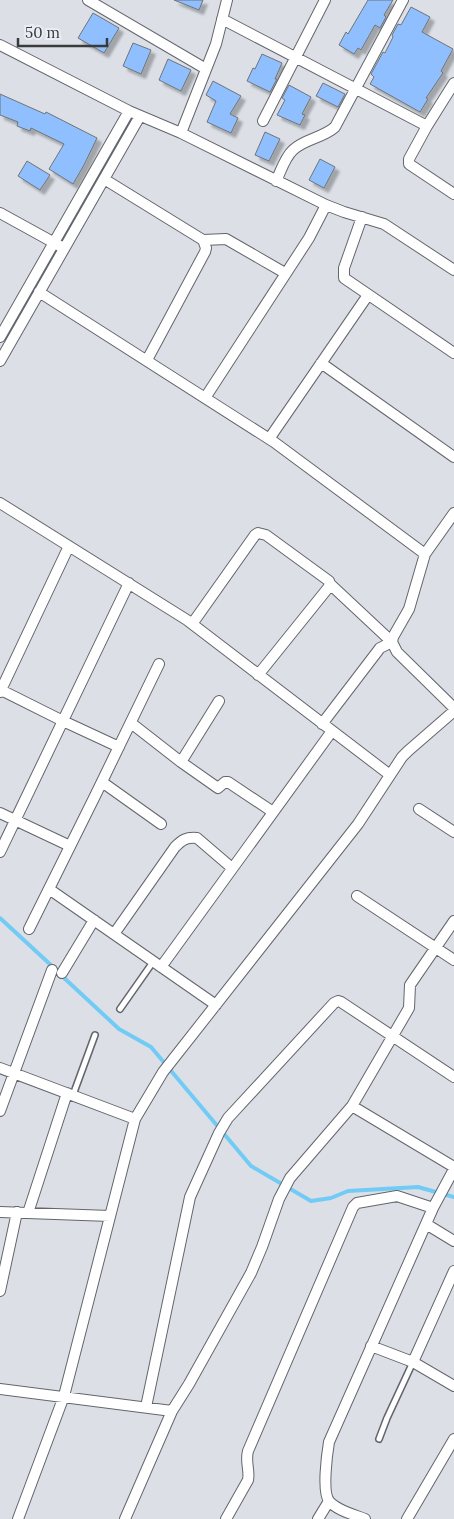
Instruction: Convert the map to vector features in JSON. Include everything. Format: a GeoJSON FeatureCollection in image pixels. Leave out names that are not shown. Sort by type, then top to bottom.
{"type":"FeatureCollection","features":[{"type":"Feature","properties":{"kind":"street"},"geometry":{"type":"LineString","coordinates":[[88,0],[206,69]]}},
{"type":"Feature","properties":{"kind":"street"},"geometry":{"type":"LineString","coordinates":[[181,133],[216,44],[227,0]]}},
{"type":"Feature","properties":{"kind":"street"},"geometry":{"type":"LineString","coordinates":[[263,121],[325,0]]}},
{"type":"Feature","properties":{"kind":"street"},"geometry":{"type":"LineString","coordinates":[[276,181],[294,149],[325,135],[335,128],[403,0]]}},
{"type":"Feature","properties":{"kind":"street"},"geometry":{"type":"LineString","coordinates":[[222,19],[427,126]]}},
{"type":"Feature","properties":{"kind":"street"},"geometry":{"type":"LineString","coordinates":[[0,45],[129,111],[181,133],[326,205],[384,224],[454,270]]}},
{"type":"Feature","properties":{"kind":"street"},"geometry":{"type":"LineString","coordinates":[[452,89],[427,126],[409,159],[409,164],[454,194]]}},
{"type":"Feature","properties":{"kind":"street"},"geometry":{"type":"LineString","coordinates":[[0,361],[40,292],[59,246],[129,111]]}},
{"type":"Feature","properties":{"kind":"street"},"geometry":{"type":"LineString","coordinates":[[0,338],[104,179],[140,116]]}},
{"type":"Feature","properties":{"kind":"street"},"geometry":{"type":"LineString","coordinates":[[104,179],[203,240],[223,238],[228,240],[285,273]]}},
{"type":"Feature","properties":{"kind":"street"},"geometry":{"type":"LineString","coordinates":[[205,398],[309,238],[326,205]]}},
{"type":"Feature","properties":{"kind":"street"},"geometry":{"type":"LineString","coordinates":[[0,213],[59,246]]}},
{"type":"Feature","properties":{"kind":"street"},"geometry":{"type":"LineString","coordinates":[[362,217],[343,273],[344,278],[454,354]]}},
{"type":"Feature","properties":{"kind":"street"},"geometry":{"type":"LineString","coordinates":[[147,360],[205,252],[206,248],[203,240]]}},
{"type":"Feature","properties":{"kind":"street"},"geometry":{"type":"LineString","coordinates":[[40,292],[269,439],[425,554]]}},
{"type":"Feature","properties":{"kind":"street"},"geometry":{"type":"LineString","coordinates":[[269,439],[368,295]]}},
{"type":"Feature","properties":{"kind":"street"},"geometry":{"type":"LineString","coordinates":[[321,363],[454,457]]}},
{"type":"Feature","properties":{"kind":"street"},"geometry":{"type":"LineString","coordinates":[[0,503],[192,624],[390,775]]}},
{"type":"Feature","properties":{"kind":"street"},"geometry":{"type":"LineString","coordinates":[[322,724],[380,648],[392,642],[409,609],[425,554],[454,513]]}},
{"type":"Feature","properties":{"kind":"street"},"geometry":{"type":"LineString","coordinates":[[18,1519],[64,1396],[135,1119],[163,1072],[358,824],[408,750],[454,710],[397,652],[392,642],[329,581],[266,535],[258,533],[255,535],[192,624]]}},
{"type":"Feature","properties":{"kind":"street"},"geometry":{"type":"LineString","coordinates":[[69,546],[5,670],[0,691],[119,747]]}},
{"type":"Feature","properties":{"kind":"street"},"geometry":{"type":"LineString","coordinates":[[0,852],[129,584]]}},
{"type":"Feature","properties":{"kind":"street"},"geometry":{"type":"LineString","coordinates":[[258,675],[330,584]]}},
{"type":"Feature","properties":{"kind":"street"},"geometry":{"type":"LineString","coordinates":[[29,929],[159,664]]}},
{"type":"Feature","properties":{"kind":"street"},"geometry":{"type":"LineString","coordinates":[[181,762],[219,701]]}},
{"type":"Feature","properties":{"kind":"street"},"geometry":{"type":"LineString","coordinates":[[131,723],[218,788],[228,782],[273,812]]}},
{"type":"Feature","properties":{"kind":"street"},"geometry":{"type":"LineString","coordinates":[[157,964],[232,868],[332,731]]}},
{"type":"Feature","properties":{"kind":"street"},"geometry":{"type":"LineString","coordinates":[[102,782],[161,824]]}},
{"type":"Feature","properties":{"kind":"street"},"geometry":{"type":"LineString","coordinates":[[419,809],[454,832]]}},
{"type":"Feature","properties":{"kind":"street"},"geometry":{"type":"LineString","coordinates":[[0,813],[70,846]]}},
{"type":"Feature","properties":{"kind":"street"},"geometry":{"type":"LineString","coordinates":[[114,934],[175,847],[183,839],[196,838],[232,868]]}},
{"type":"Feature","properties":{"kind":"street"},"geometry":{"type":"LineString","coordinates":[[48,889],[216,1005]]}},
{"type":"Feature","properties":{"kind":"street"},"geometry":{"type":"LineString","coordinates":[[357,896],[454,960]]}},
{"type":"Feature","properties":{"kind":"street"},"geometry":{"type":"LineString","coordinates":[[0,1112],[57,971],[94,920]]}},
{"type":"Feature","properties":{"kind":"street"},"geometry":{"type":"LineString","coordinates":[[125,1519],[172,1411],[251,1273],[279,1199],[290,1178],[352,1106],[409,1008],[410,985],[454,922]]}},
{"type":"Feature","properties":{"kind":"street"},"geometry":{"type":"LineString","coordinates":[[146,1407],[190,1197],[219,1132],[228,1118],[334,1003],[338,1001],[454,1077]]}},
{"type":"Feature","properties":{"kind":"street"},"geometry":{"type":"LineString","coordinates":[[0,1068],[135,1119]]}},
{"type":"Feature","properties":{"kind":"street"},"geometry":{"type":"LineString","coordinates":[[28,1213],[70,1094]]}},
{"type":"Feature","properties":{"kind":"street"},"geometry":{"type":"LineString","coordinates":[[352,1106],[454,1168],[434,1206],[329,1442],[326,1495],[329,1501],[336,1507],[365,1519]]}},
{"type":"Feature","properties":{"kind":"street"},"geometry":{"type":"LineString","coordinates":[[226,1519],[248,1480],[246,1463],[248,1452],[353,1206],[356,1203],[397,1196],[434,1206]]}},
{"type":"Feature","properties":{"kind":"street"},"geometry":{"type":"LineString","coordinates":[[0,1212],[110,1216]]}},
{"type":"Feature","properties":{"kind":"street"},"geometry":{"type":"LineString","coordinates":[[0,1291],[17,1212]]}},
{"type":"Feature","properties":{"kind":"street"},"geometry":{"type":"LineString","coordinates":[[426,1224],[454,1241]]}},
{"type":"Feature","properties":{"kind":"street"},"geometry":{"type":"LineString","coordinates":[[413,1362],[454,1271]]}},
{"type":"Feature","properties":{"kind":"street"},"geometry":{"type":"LineString","coordinates":[[371,1346],[413,1362],[454,1386]]}},
{"type":"Feature","properties":{"kind":"street"},"geometry":{"type":"LineString","coordinates":[[0,1389],[172,1411]]}},
{"type":"Feature","properties":{"kind":"street"},"geometry":{"type":"LineString","coordinates":[[407,1519],[454,1438]]}},
{"type":"Feature","properties":{"kind":"street"},"geometry":{"type":"LineString","coordinates":[[318,1519],[329,1501]]}},
{"type":"Feature","properties":{"kind":"lane"},"geometry":{"type":"LineString","coordinates":[[120,1010],[157,964]]}},
{"type":"Feature","properties":{"kind":"lane"},"geometry":{"type":"LineString","coordinates":[[70,1094],[94,1035]]}},
{"type":"Feature","properties":{"kind":"lane"},"geometry":{"type":"LineString","coordinates":[[379,1439],[413,1362]]}},
{"type":"Feature","properties":{"kind":"building"},"geometry":{"type":"Polygon","coordinates":[[[174,0],[203,0],[199,10],[174,0]]]}},
{"type":"Feature","properties":{"kind":"building"},"geometry":{"type":"Polygon","coordinates":[[[368,0],[393,0],[384,15],[386,17],[380,28],[375,25],[361,50],[358,48],[354,54],[339,45],[346,32],[348,34],[368,0]]]}},
{"type":"Feature","properties":{"kind":"building"},"geometry":{"type":"Polygon","coordinates":[[[411,7],[430,17],[422,32],[453,49],[441,71],[443,73],[426,98],[428,99],[420,112],[370,84],[374,77],[371,74],[383,52],[385,53],[398,24],[401,25],[411,7]]]}},
{"type":"Feature","properties":{"kind":"building"},"geometry":{"type":"Polygon","coordinates":[[[93,13],[119,28],[104,53],[78,38],[93,13]]]}},
{"type":"Feature","properties":{"kind":"building"},"geometry":{"type":"Polygon","coordinates":[[[133,43],[151,50],[141,74],[123,66],[133,43]]]}},
{"type":"Feature","properties":{"kind":"building"},"geometry":{"type":"Polygon","coordinates":[[[262,54],[282,63],[270,92],[247,81],[262,54]]]}},
{"type":"Feature","properties":{"kind":"building"},"geometry":{"type":"Polygon","coordinates":[[[168,59],[191,70],[181,91],[159,80],[168,59]]]}},
{"type":"Feature","properties":{"kind":"building"},"geometry":{"type":"Polygon","coordinates":[[[213,81],[241,96],[230,114],[238,118],[231,133],[207,122],[216,101],[206,95],[213,81]]]}},
{"type":"Feature","properties":{"kind":"building"},"geometry":{"type":"Polygon","coordinates":[[[323,83],[345,94],[338,107],[316,96],[323,83]]]}},
{"type":"Feature","properties":{"kind":"building"},"geometry":{"type":"Polygon","coordinates":[[[289,85],[311,97],[302,114],[305,115],[300,125],[277,115],[285,100],[282,98],[289,85]]]}},
{"type":"Feature","properties":{"kind":"building"},"geometry":{"type":"Polygon","coordinates":[[[0,94],[45,114],[46,112],[97,138],[73,184],[49,169],[64,144],[31,128],[30,131],[17,126],[18,122],[0,115],[0,94]]]}},
{"type":"Feature","properties":{"kind":"building"},"geometry":{"type":"Polygon","coordinates":[[[265,132],[280,139],[269,161],[255,155],[265,132]]]}},
{"type":"Feature","properties":{"kind":"building"},"geometry":{"type":"Polygon","coordinates":[[[320,159],[335,167],[324,188],[309,180],[320,159]]]}},
{"type":"Feature","properties":{"kind":"building"},"geometry":{"type":"Polygon","coordinates":[[[27,161],[50,175],[40,190],[18,176],[27,161]]]}},
{"type":"Feature","properties":{"kind":"waterway"},"geometry":{"type":"LineString","coordinates":[[0,918],[53,967]]}},
{"type":"Feature","properties":{"kind":"waterway"},"geometry":{"type":"LineString","coordinates":[[62,976],[119,1029],[151,1047],[251,1166],[311,1201],[331,1198],[348,1191],[418,1187],[454,1197]]}}]}
